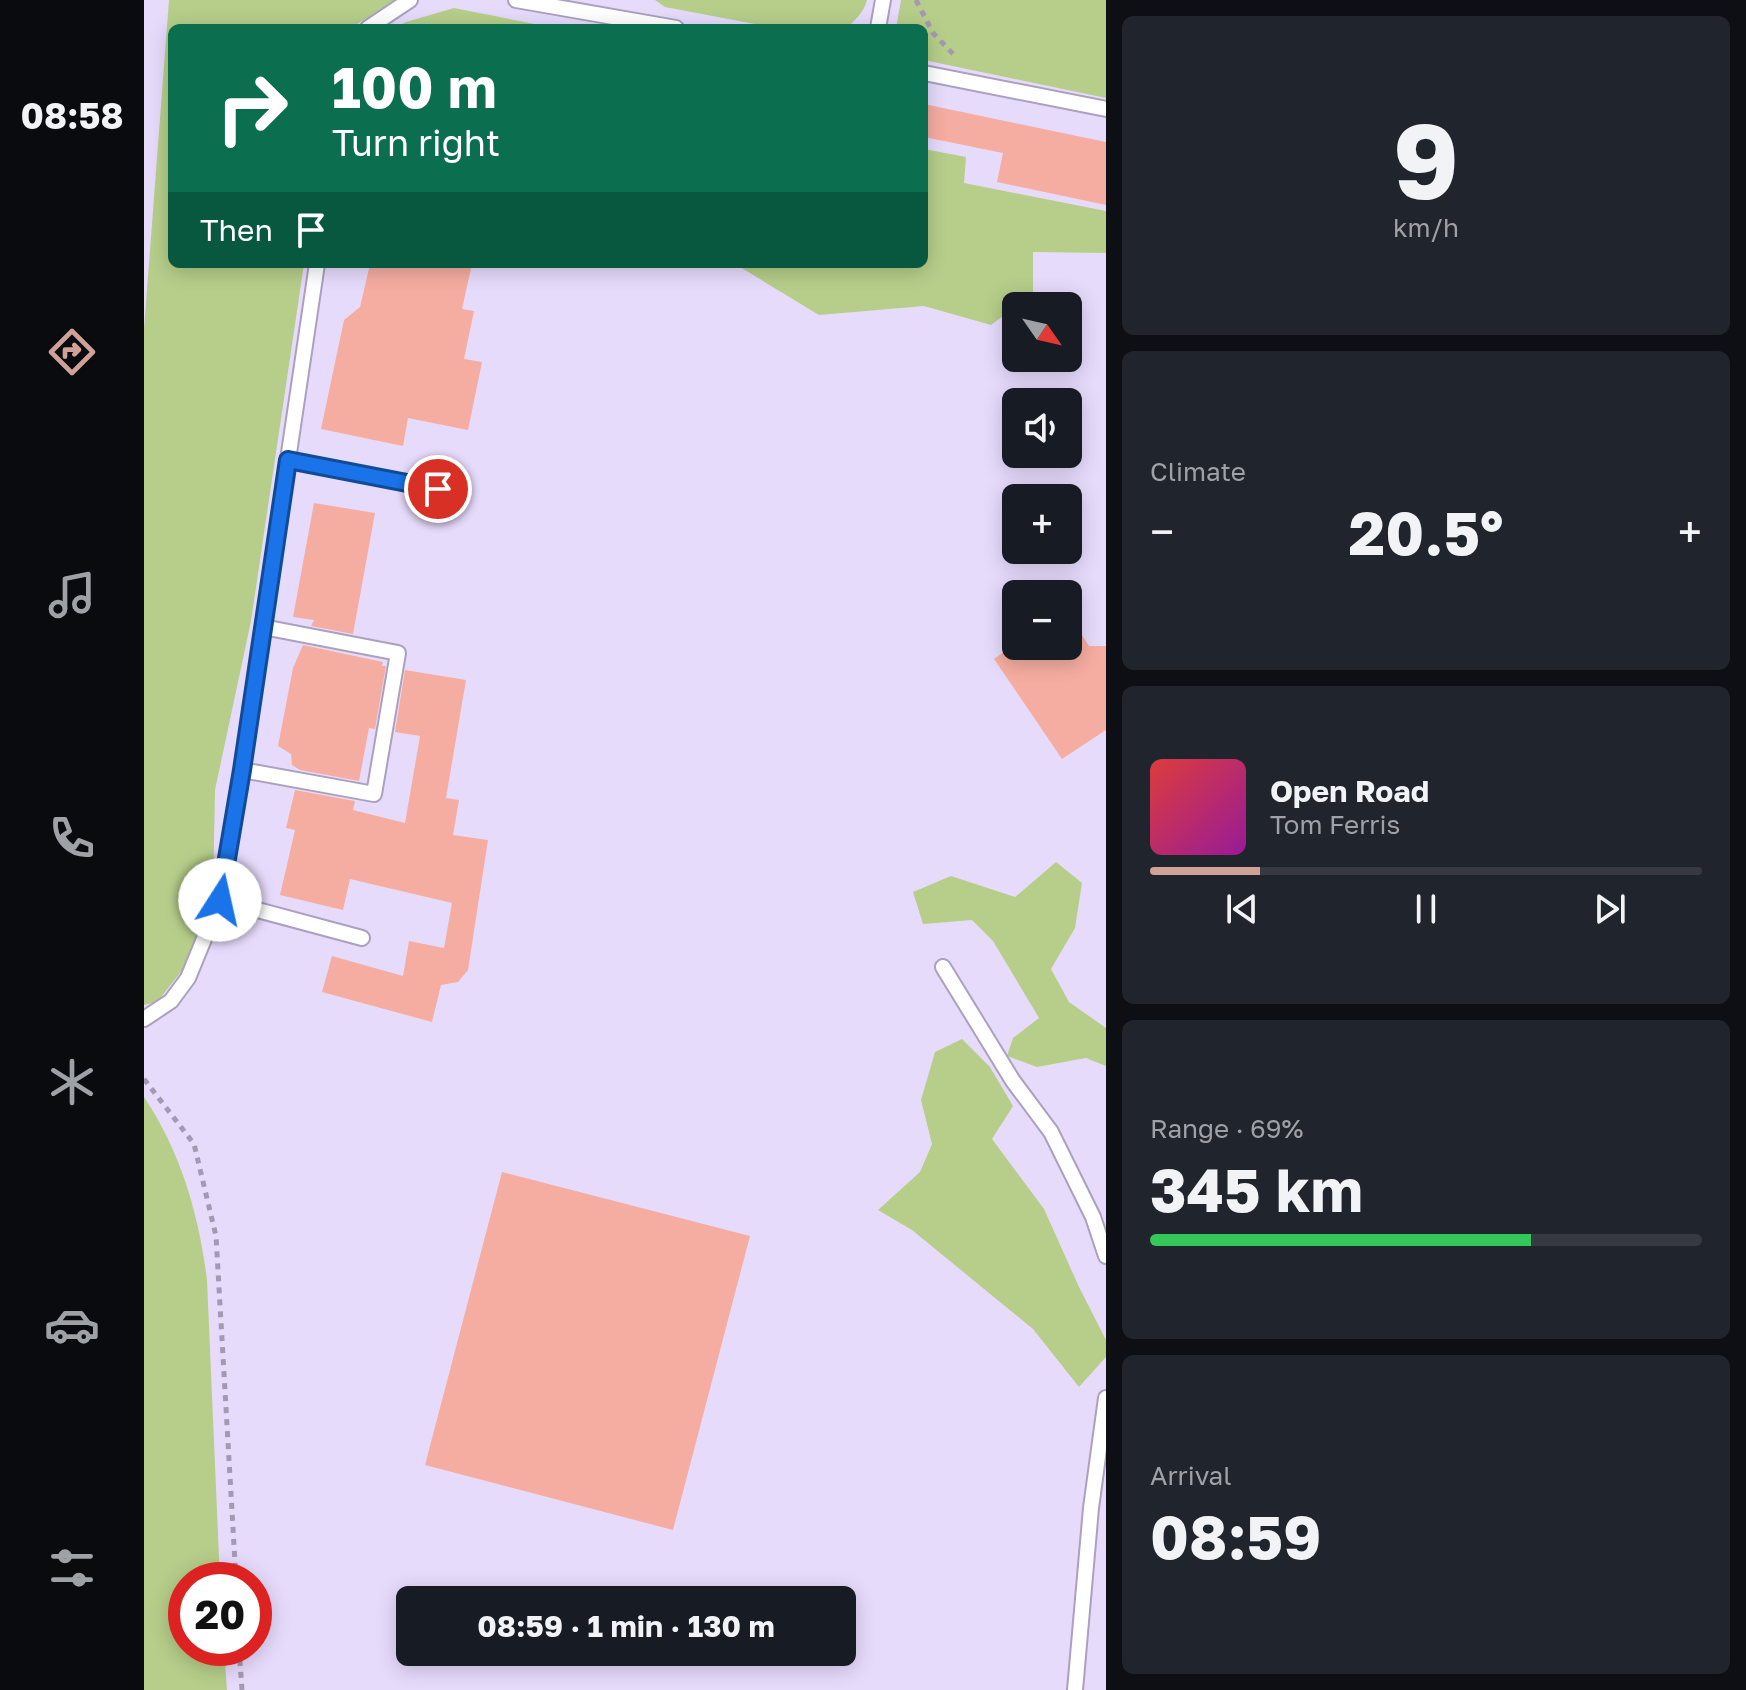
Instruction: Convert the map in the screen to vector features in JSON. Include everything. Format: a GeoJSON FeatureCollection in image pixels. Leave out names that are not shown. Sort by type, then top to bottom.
{"type":"FeatureCollection","features":[{"type":"Feature","properties":{"kind":"lane"},"geometry":{"type":"LineString","coordinates":[[374,24],[410,0]]}},
{"type":"Feature","properties":{"kind":"lane"},"geometry":{"type":"LineString","coordinates":[[516,0],[653,24]]}},
{"type":"Feature","properties":{"kind":"lane"},"geometry":{"type":"LineString","coordinates":[[879,24],[883,0]]}},
{"type":"Feature","properties":{"kind":"lane"},"geometry":{"type":"LineString","coordinates":[[928,74],[1106,109]]}},
{"type":"Feature","properties":{"kind":"lane"},"geometry":{"type":"LineString","coordinates":[[144,1019],[171,1001],[188,978],[220,900],[316,268]]}},
{"type":"Feature","properties":{"kind":"lane"},"geometry":{"type":"LineString","coordinates":[[288,460],[438,489]]}},
{"type":"Feature","properties":{"kind":"lane"},"geometry":{"type":"LineString","coordinates":[[242,770],[374,794],[398,653],[263,627]]}},
{"type":"Feature","properties":{"kind":"lane"},"geometry":{"type":"LineString","coordinates":[[220,900],[362,938]]}},
{"type":"Feature","properties":{"kind":"lane"},"geometry":{"type":"LineString","coordinates":[[943,967],[1013,1081],[1051,1132],[1093,1217],[1106,1256]]}},
{"type":"Feature","properties":{"kind":"lane"},"geometry":{"type":"LineString","coordinates":[[1075,1690],[1091,1508],[1106,1398]]}},
{"type":"Feature","properties":{"kind":"path"},"geometry":{"type":"LineString","coordinates":[[916,0],[933,33],[965,65]]}},
{"type":"Feature","properties":{"kind":"path"},"geometry":{"type":"LineString","coordinates":[[144,1079],[194,1144],[216,1236],[235,1562]]}},
{"type":"Feature","properties":{"kind":"path"},"geometry":{"type":"LineString","coordinates":[[240,1666],[242,1690]]}},
{"type":"Feature","properties":{"kind":"green space"},"geometry":{"type":"Polygon","coordinates":[[[169,0],[395,0],[357,24],[168,24],[168,268],[303,268],[251,621],[215,790],[213,893],[184,968],[157,1002],[144,1005],[144,329],[169,0]]]}},
{"type":"Feature","properties":{"kind":"green space"},"geometry":{"type":"Polygon","coordinates":[[[655,0],[867,0],[859,16],[851,24],[755,24],[665,7],[655,0]]]}},
{"type":"Feature","properties":{"kind":"green space"},"geometry":{"type":"Polygon","coordinates":[[[901,0],[1106,0],[1106,98],[928,61],[928,24],[897,24],[901,0]]]}},
{"type":"Feature","properties":{"kind":"green space"},"geometry":{"type":"Polygon","coordinates":[[[454,8],[535,24],[402,24],[454,8]]]}},
{"type":"Feature","properties":{"kind":"green space"},"geometry":{"type":"Polygon","coordinates":[[[928,150],[966,157],[964,183],[1106,211],[1106,253],[1033,252],[1033,292],[1002,292],[1002,317],[991,325],[924,306],[819,315],[742,268],[928,268],[928,150]]]}},
{"type":"Feature","properties":{"kind":"green space"},"geometry":{"type":"Polygon","coordinates":[[[1056,862],[1082,883],[1075,928],[1051,969],[1069,1002],[1106,1028],[1106,1066],[1086,1058],[1037,1067],[1007,1056],[1013,1038],[1039,1018],[993,941],[972,920],[923,924],[913,892],[951,876],[1015,897],[1056,862]]]}},
{"type":"Feature","properties":{"kind":"green space"},"geometry":{"type":"Polygon","coordinates":[[[962,1039],[990,1067],[1013,1106],[992,1139],[1044,1209],[1106,1340],[1106,1357],[1079,1387],[1033,1329],[912,1230],[878,1210],[920,1172],[932,1144],[921,1100],[935,1052],[962,1039]]]}},
{"type":"Feature","properties":{"kind":"green space"},"geometry":{"type":"Polygon","coordinates":[[[144,1097],[168,1140],[186,1185],[199,1232],[207,1280],[219,1562],[168,1562],[168,1666],[225,1666],[227,1690],[144,1690],[144,1097]]]}},
{"type":"Feature","properties":{"kind":"building"},"geometry":{"type":"Polygon","coordinates":[[[928,105],[1106,142],[1106,205],[997,182],[1003,153],[928,138],[928,105]]]}},
{"type":"Feature","properties":{"kind":"building"},"geometry":{"type":"Polygon","coordinates":[[[369,268],[471,268],[462,309],[474,311],[464,359],[482,362],[468,430],[408,418],[403,446],[321,429],[344,320],[360,307],[369,268]]]}},
{"type":"Feature","properties":{"kind":"building"},"geometry":{"type":"Polygon","coordinates":[[[314,503],[375,513],[353,634],[311,626],[314,620],[293,617],[314,503]]]}},
{"type":"Feature","properties":{"kind":"building"},"geometry":{"type":"Polygon","coordinates":[[[1082,635],[1089,646],[1106,646],[1106,730],[1062,759],[994,659],[1002,653],[1002,660],[1082,660],[1082,635]]]}},
{"type":"Feature","properties":{"kind":"building"},"geometry":{"type":"Polygon","coordinates":[[[303,645],[383,662],[382,666],[386,666],[375,729],[369,728],[359,781],[300,770],[292,765],[291,754],[278,746],[293,668],[303,645]]]}},
{"type":"Feature","properties":{"kind":"building"},"geometry":{"type":"Polygon","coordinates":[[[405,670],[466,680],[446,798],[459,800],[453,835],[488,840],[468,970],[458,982],[441,985],[432,1022],[322,992],[332,956],[403,976],[409,941],[444,948],[452,903],[350,879],[343,910],[280,895],[295,830],[286,828],[295,790],[355,801],[353,810],[405,823],[420,736],[395,732],[405,670]]]}},
{"type":"Feature","properties":{"kind":"building"},"geometry":{"type":"Polygon","coordinates":[[[502,1172],[750,1236],[673,1530],[425,1465],[502,1172]]]}},
{"type":"Feature","properties":{"kind":"route"},"geometry":{"type":"LineString","coordinates":[[220,900],[288,460],[438,489]]}}]}
